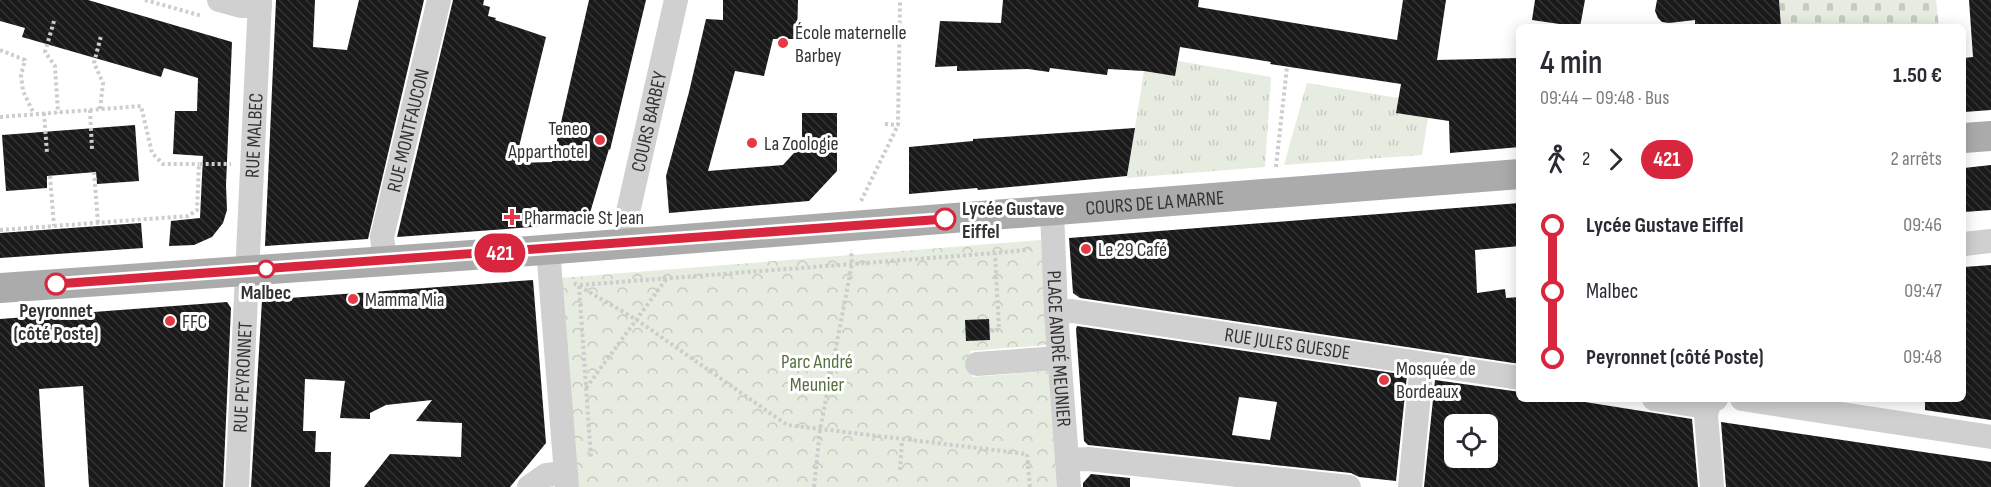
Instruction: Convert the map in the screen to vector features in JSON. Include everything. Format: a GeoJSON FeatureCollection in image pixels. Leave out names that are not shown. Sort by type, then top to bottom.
{"type":"FeatureCollection","features":[{"type":"Feature","properties":{"kind":"main road"},"geometry":{"type":"LineString","coordinates":[[1966,138],[1991,136]]}},
{"type":"Feature","properties":{"kind":"main road","name":"COURS DE LA MARNE"},"geometry":{"type":"LineString","coordinates":[[0,288],[849,227],[1516,174]]}},
{"type":"Feature","properties":{"kind":"street","name":"RUE MONTFAUCON"},"geometry":{"type":"LineString","coordinates":[[385,261],[382,237],[439,0]]}},
{"type":"Feature","properties":{"kind":"street","name":"COURS BARBEY"},"geometry":{"type":"LineString","coordinates":[[627,243],[626,221],[676,0]]}},
{"type":"Feature","properties":{"kind":"street"},"geometry":{"type":"LineString","coordinates":[[214,9],[260,3]]}},
{"type":"Feature","properties":{"kind":"street","name":"RUE MALBEC"},"geometry":{"type":"LineString","coordinates":[[247,270],[260,3]]}},
{"type":"Feature","properties":{"kind":"street","name":"PLACE ANDRÉ MEUNIER"},"geometry":{"type":"LineString","coordinates":[[1052,211],[1056,312],[1069,487]]}},
{"type":"Feature","properties":{"kind":"street"},"geometry":{"type":"LineString","coordinates":[[1966,244],[1991,241]]}},
{"type":"Feature","properties":{"kind":"street"},"geometry":{"type":"LineString","coordinates":[[529,487],[546,475],[566,480],[548,249]]}},
{"type":"Feature","properties":{"kind":"street","name":"RUE PEYRONNET"},"geometry":{"type":"LineString","coordinates":[[237,487],[247,270]]}},
{"type":"Feature","properties":{"kind":"street","name":"RUE JULES GUESDE"},"geometry":{"type":"LineString","coordinates":[[1056,312],[1072,311],[1516,377]]}},
{"type":"Feature","properties":{"kind":"street"},"geometry":{"type":"LineString","coordinates":[[977,364],[1059,358]]}},
{"type":"Feature","properties":{"kind":"street"},"geometry":{"type":"LineString","coordinates":[[1410,487],[1422,363]]}},
{"type":"Feature","properties":{"kind":"street"},"geometry":{"type":"LineString","coordinates":[[1674,402],[1693,405],[1704,402]]}},
{"type":"Feature","properties":{"kind":"street"},"geometry":{"type":"LineString","coordinates":[[1711,402],[1706,415],[1712,487]]}},
{"type":"Feature","properties":{"kind":"street"},"geometry":{"type":"LineString","coordinates":[[1762,402],[1991,437]]}},
{"type":"Feature","properties":{"kind":"street"},"geometry":{"type":"LineString","coordinates":[[1067,460],[1088,459],[1349,487]]}},
{"type":"Feature","properties":{"kind":"path"},"geometry":{"type":"LineString","coordinates":[[145,0],[214,9]]}},
{"type":"Feature","properties":{"kind":"path"},"geometry":{"type":"LineString","coordinates":[[849,227],[898,125],[900,0]]}},
{"type":"Feature","properties":{"kind":"path"},"geometry":{"type":"LineString","coordinates":[[54,21],[45,52],[55,66],[58,113]]}},
{"type":"Feature","properties":{"kind":"path"},"geometry":{"type":"LineString","coordinates":[[100,109],[103,83],[94,63],[101,36]]}},
{"type":"Feature","properties":{"kind":"path"},"geometry":{"type":"LineString","coordinates":[[0,50],[25,60],[21,75],[23,91],[34,114]]}},
{"type":"Feature","properties":{"kind":"path"},"geometry":{"type":"LineString","coordinates":[[1276,166],[1287,67]]}},
{"type":"Feature","properties":{"kind":"path"},"geometry":{"type":"LineString","coordinates":[[0,117],[141,106],[152,153],[163,164],[232,164]]}},
{"type":"Feature","properties":{"kind":"path"},"geometry":{"type":"LineString","coordinates":[[90,110],[92,150]]}},
{"type":"Feature","properties":{"kind":"path"},"geometry":{"type":"LineString","coordinates":[[44,113],[47,153]]}},
{"type":"Feature","properties":{"kind":"path"},"geometry":{"type":"LineString","coordinates":[[885,124],[898,125]]}},
{"type":"Feature","properties":{"kind":"path"},"geometry":{"type":"LineString","coordinates":[[0,230],[193,214],[199,204],[199,164]]}},
{"type":"Feature","properties":{"kind":"path"},"geometry":{"type":"LineString","coordinates":[[94,172],[98,223]]}},
{"type":"Feature","properties":{"kind":"path"},"geometry":{"type":"LineString","coordinates":[[50,176],[54,226]]}},
{"type":"Feature","properties":{"kind":"path"},"geometry":{"type":"LineString","coordinates":[[579,285],[995,253],[1026,250],[1034,245]]}},
{"type":"Feature","properties":{"kind":"path"},"geometry":{"type":"LineString","coordinates":[[990,330],[999,330],[995,253]]}},
{"type":"Feature","properties":{"kind":"path"},"geometry":{"type":"LineString","coordinates":[[814,487],[820,430],[852,264]]}},
{"type":"Feature","properties":{"kind":"path"},"geometry":{"type":"LineString","coordinates":[[586,388],[667,278]]}},
{"type":"Feature","properties":{"kind":"path"},"geometry":{"type":"LineString","coordinates":[[579,285],[637,320],[787,424],[820,430],[1027,454],[1030,487]]}},
{"type":"Feature","properties":{"kind":"path"},"geometry":{"type":"LineString","coordinates":[[579,285],[591,467]]}},
{"type":"Feature","properties":{"kind":"path"},"geometry":{"type":"LineString","coordinates":[[900,470],[902,440]]}},
{"type":"Feature","properties":{"kind":"green space"},"geometry":{"type":"Polygon","coordinates":[[[1779,0],[1936,0],[1939,24],[1781,24],[1779,0]]]}},
{"type":"Feature","properties":{"kind":"green space"},"geometry":{"type":"Polygon","coordinates":[[[1178,61],[1271,77],[1265,167],[1127,178],[1144,71],[1175,76],[1178,61]]]}},
{"type":"Feature","properties":{"kind":"green space"},"geometry":{"type":"Polygon","coordinates":[[[1307,83],[1399,98],[1396,113],[1428,118],[1422,155],[1284,165],[1307,83]]]}},
{"type":"Feature","properties":{"kind":"green space","name":"Parc André Meunier"},"geometry":{"type":"Polygon","coordinates":[[[1041,240],[1048,345],[970,351],[972,377],[1050,371],[1059,487],[576,487],[560,278],[1041,240]]]}},
{"type":"Feature","properties":{"kind":"building"},"geometry":{"type":"Polygon","coordinates":[[[0,0],[88,0],[232,42],[227,210],[223,223],[212,237],[194,245],[169,246],[171,221],[200,218],[203,156],[173,154],[175,111],[197,111],[198,78],[164,68],[161,77],[22,37],[25,28],[0,21],[0,0]]]}},
{"type":"Feature","properties":{"kind":"building"},"geometry":{"type":"Polygon","coordinates":[[[276,0],[315,0],[313,47],[347,50],[359,0],[424,0],[368,239],[265,246],[276,0]]]}},
{"type":"Feature","properties":{"kind":"building"},"geometry":{"type":"Polygon","coordinates":[[[453,0],[484,0],[483,5],[490,7],[488,16],[546,37],[515,163],[552,162],[589,0],[646,0],[610,150],[587,223],[397,237],[453,0]]]}},
{"type":"Feature","properties":{"kind":"building"},"geometry":{"type":"Polygon","coordinates":[[[723,0],[798,0],[797,39],[773,39],[764,76],[735,71],[708,171],[783,165],[802,144],[802,113],[837,113],[837,171],[809,201],[669,213],[666,176],[706,19],[723,20],[723,0]]]}},
{"type":"Feature","properties":{"kind":"building"},"geometry":{"type":"Polygon","coordinates":[[[1003,0],[1199,0],[1198,7],[1397,40],[1403,0],[1446,0],[1437,60],[1516,58],[1516,147],[1450,153],[1449,121],[1396,113],[1401,84],[1270,64],[1271,62],[1180,47],[1175,76],[1108,69],[1107,75],[1050,68],[1049,72],[1028,69],[957,71],[957,66],[935,67],[940,21],[1001,23],[1003,0]]]}},
{"type":"Feature","properties":{"kind":"building"},"geometry":{"type":"Polygon","coordinates":[[[1535,0],[1585,0],[1581,24],[1532,20],[1535,0]]]}},
{"type":"Feature","properties":{"kind":"building"},"geometry":{"type":"Polygon","coordinates":[[[1657,0],[1779,0],[1781,24],[1695,24],[1695,20],[1669,23],[1662,22],[1655,11],[1657,0]]]}},
{"type":"Feature","properties":{"kind":"building"},"geometry":{"type":"Polygon","coordinates":[[[1969,0],[1991,0],[1991,110],[1966,112],[1966,58],[1973,57],[1969,0]]]}},
{"type":"Feature","properties":{"kind":"building"},"geometry":{"type":"Polygon","coordinates":[[[135,125],[139,181],[97,184],[96,172],[47,176],[47,188],[6,191],[2,135],[135,125]]]}},
{"type":"Feature","properties":{"kind":"building"},"geometry":{"type":"Polygon","coordinates":[[[1135,128],[1127,176],[909,194],[909,147],[973,141],[973,139],[1135,128]]]}},
{"type":"Feature","properties":{"kind":"building"},"geometry":{"type":"Polygon","coordinates":[[[1991,165],[1991,210],[1966,212],[1966,168],[1991,165]]]}},
{"type":"Feature","properties":{"kind":"building"},"geometry":{"type":"Polygon","coordinates":[[[1516,203],[1516,246],[1475,250],[1477,293],[1505,289],[1506,298],[1516,297],[1516,363],[1080,298],[1073,293],[1069,238],[1516,203]]]}},
{"type":"Feature","properties":{"kind":"building"},"geometry":{"type":"Polygon","coordinates":[[[141,223],[143,248],[0,258],[0,233],[141,223]]]}},
{"type":"Feature","properties":{"kind":"building"},"geometry":{"type":"Polygon","coordinates":[[[1991,265],[1991,420],[1925,410],[1925,402],[1966,402],[1966,267],[1991,265]]]}},
{"type":"Feature","properties":{"kind":"building"},"geometry":{"type":"Polygon","coordinates":[[[533,280],[546,443],[510,487],[364,487],[390,454],[461,457],[462,423],[416,421],[432,400],[386,405],[370,413],[370,419],[340,418],[345,381],[305,379],[303,431],[316,431],[315,452],[331,452],[330,487],[251,487],[262,300],[533,280]]]}},
{"type":"Feature","properties":{"kind":"building"},"geometry":{"type":"Polygon","coordinates":[[[227,302],[231,308],[223,487],[89,487],[83,386],[39,389],[45,487],[0,487],[0,319],[227,302]]]}},
{"type":"Feature","properties":{"kind":"building"},"geometry":{"type":"Polygon","coordinates":[[[989,319],[990,340],[966,341],[965,320],[989,319]]]}},
{"type":"Feature","properties":{"kind":"building"},"geometry":{"type":"Polygon","coordinates":[[[1077,326],[1407,375],[1396,481],[1359,477],[1351,473],[1088,445],[1084,441],[1077,326]],[[1239,397],[1232,435],[1270,440],[1277,402],[1239,397]]]}},
{"type":"Feature","properties":{"kind":"building"},"geometry":{"type":"Polygon","coordinates":[[[1435,380],[1516,391],[1516,402],[1585,402],[1692,419],[1698,487],[1424,487],[1435,380]]]}},
{"type":"Feature","properties":{"kind":"building"},"geometry":{"type":"Polygon","coordinates":[[[1721,422],[1991,462],[1991,487],[1726,487],[1721,422]]]}},
{"type":"Feature","properties":{"kind":"building"},"geometry":{"type":"Polygon","coordinates":[[[1091,474],[1130,478],[1130,487],[1083,487],[1083,483],[1091,474]]]}},
{"type":"Feature","properties":{"kind":"bus line","name":"421"},"geometry":{"type":"LineString","coordinates":[[56,284],[945,219]]}},
{"type":"Feature","properties":{"kind":"place","name":"École maternelle Barbey"},"geometry":{"type":"Point","coordinates":[783,43]}},
{"type":"Feature","properties":{"kind":"place","name":"Teneo Apparthotel"},"geometry":{"type":"Point","coordinates":[600,140]}},
{"type":"Feature","properties":{"kind":"place","name":"La Zoologie"},"geometry":{"type":"Point","coordinates":[752,143]}},
{"type":"Feature","properties":{"kind":"place","name":"Pharmacie St Jean"},"geometry":{"type":"Point","coordinates":[512,217]}},
{"type":"Feature","properties":{"kind":"place","name":"Lycée Gustave Eiffel"},"geometry":{"type":"Point","coordinates":[945,219]}},
{"type":"Feature","properties":{"kind":"place","name":"Le 29 Café"},"geometry":{"type":"Point","coordinates":[1086,249]}},
{"type":"Feature","properties":{"kind":"place","name":"Malbec"},"geometry":{"type":"Point","coordinates":[266,269]}},
{"type":"Feature","properties":{"kind":"place","name":"Peyronnet (côté Poste)"},"geometry":{"type":"Point","coordinates":[56,284]}},
{"type":"Feature","properties":{"kind":"place","name":"Mamma Mia"},"geometry":{"type":"Point","coordinates":[353,299]}},
{"type":"Feature","properties":{"kind":"place","name":"FFC"},"geometry":{"type":"Point","coordinates":[170,321]}},
{"type":"Feature","properties":{"kind":"place","name":"Mosquée de Bordeaux"},"geometry":{"type":"Point","coordinates":[1384,380]}}]}
